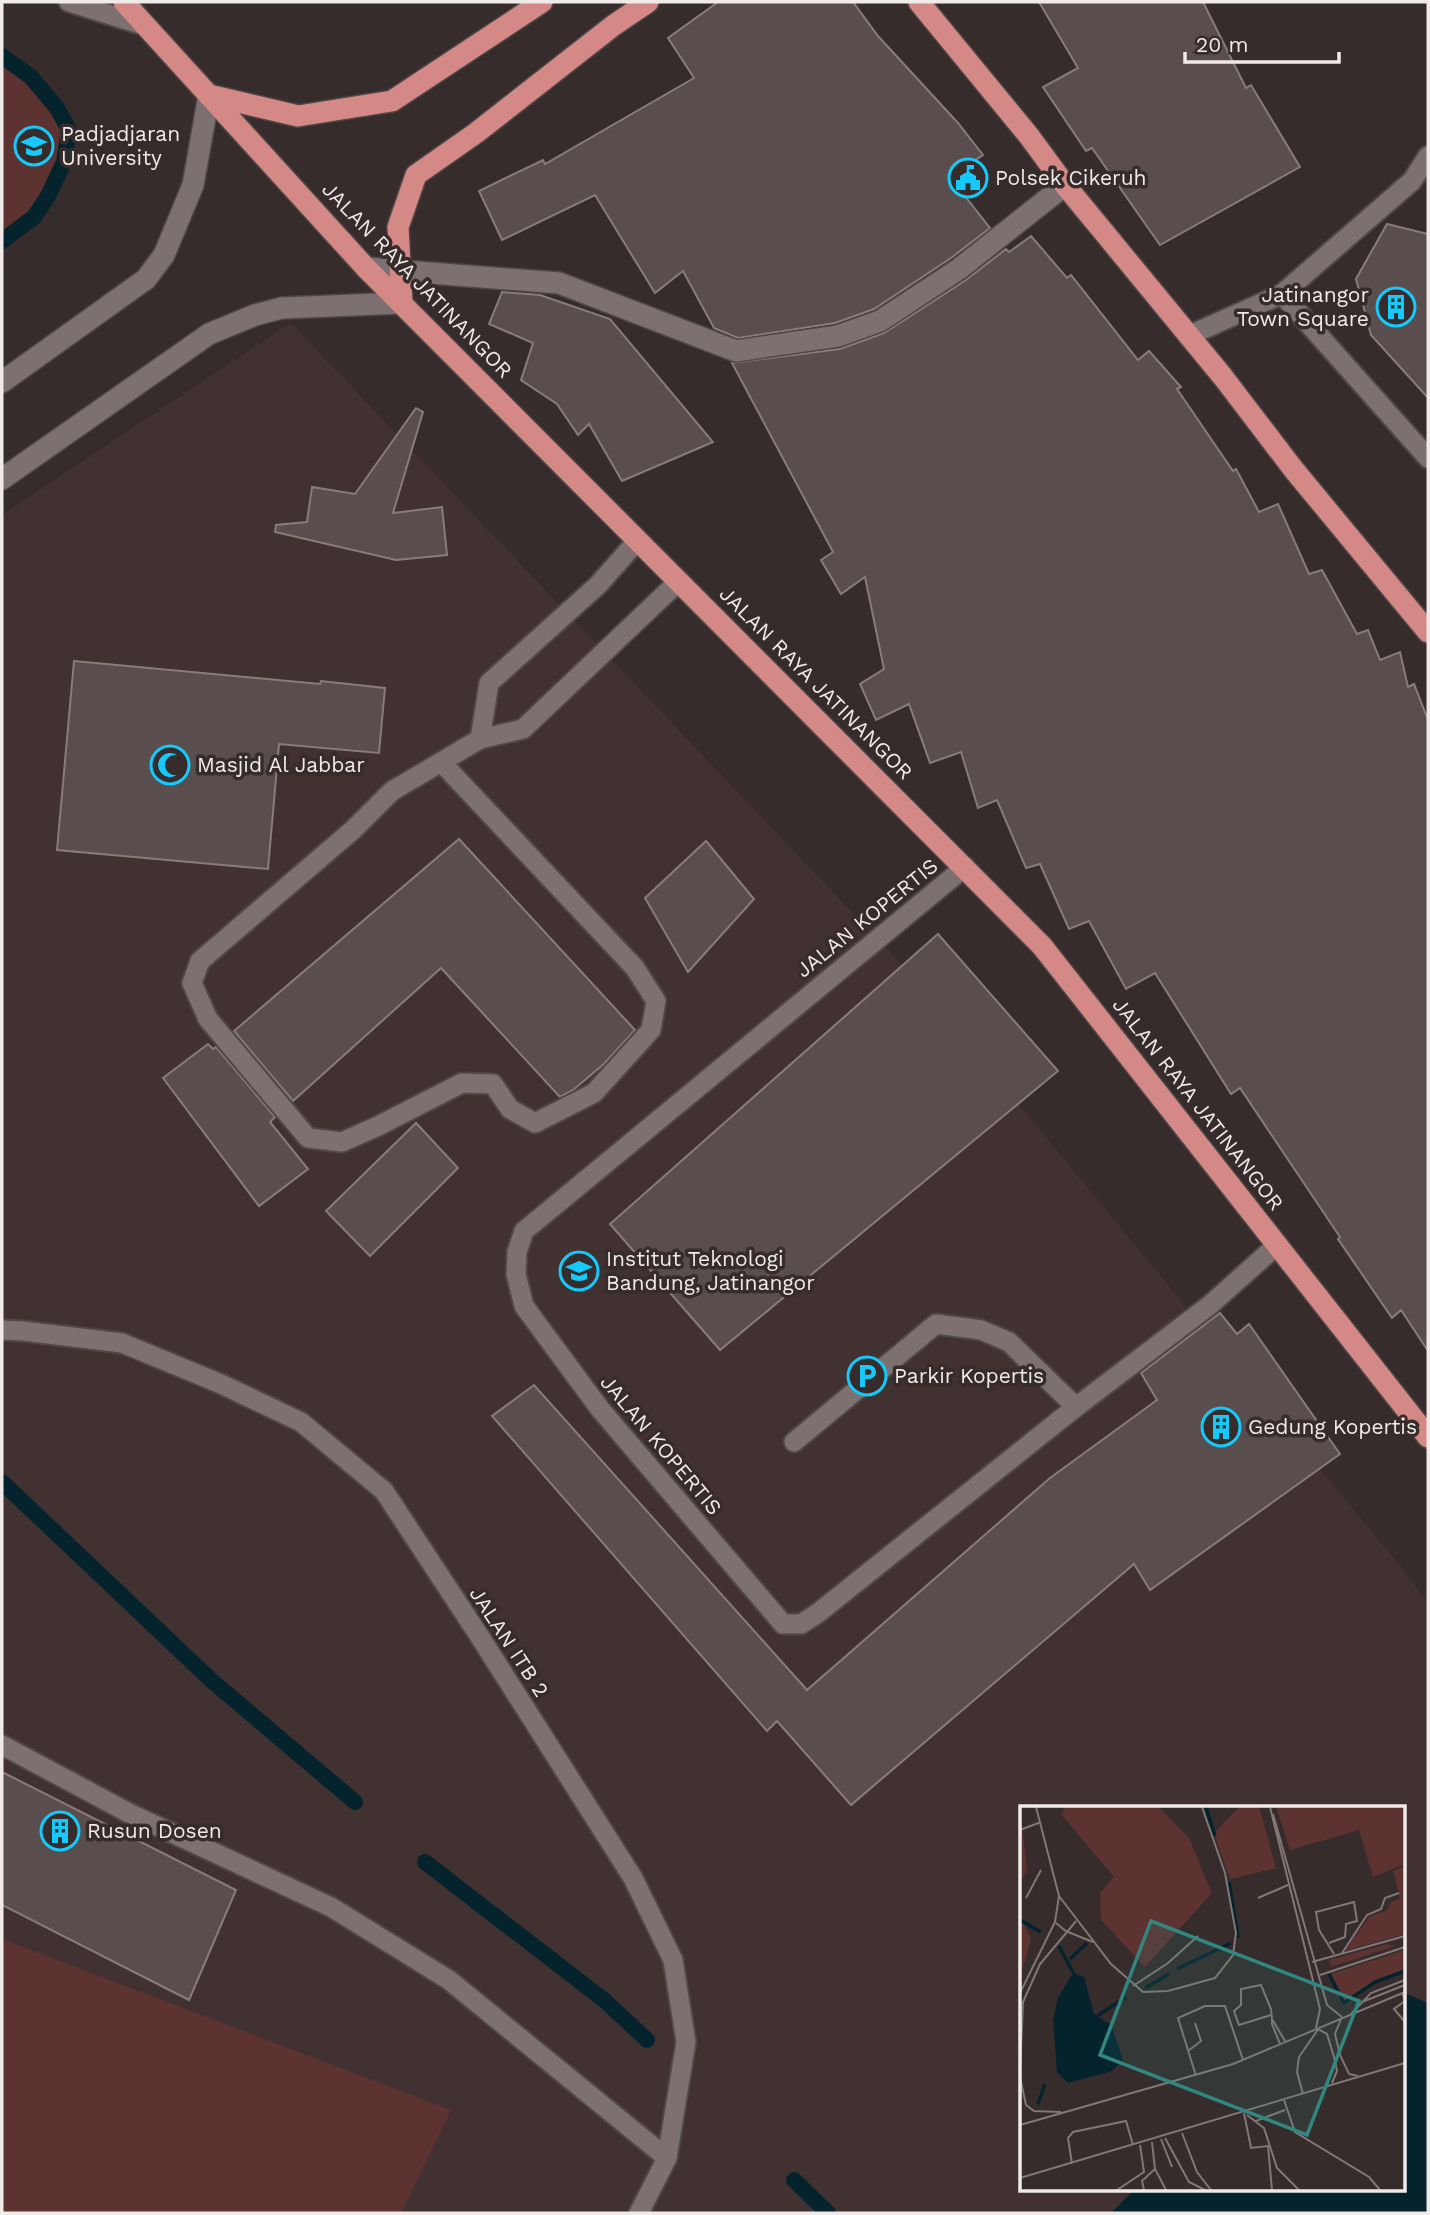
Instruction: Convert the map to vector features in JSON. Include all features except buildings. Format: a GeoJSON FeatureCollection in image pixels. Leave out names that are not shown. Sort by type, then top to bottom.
{"type":"FeatureCollection","features":[{"type":"Feature","properties":{"kind":"highway","name":"JALAN RAYA JATINANGOR"},"geometry":{"type":"LineString","coordinates":[[124,2],[366,268],[1042,946],[1428,1437]]}},
{"type":"Feature","properties":{"kind":"highway"},"geometry":{"type":"LineString","coordinates":[[209,95],[298,116],[392,101],[542,2]]}},
{"type":"Feature","properties":{"kind":"highway"},"geometry":{"type":"LineString","coordinates":[[402,303],[398,227],[416,175],[476,133],[614,25],[648,2]]}},
{"type":"Feature","properties":{"kind":"highway"},"geometry":{"type":"LineString","coordinates":[[919,2],[1029,136],[1065,186],[1223,377],[1294,470],[1428,632]]}},
{"type":"Feature","properties":{"kind":"main road"},"geometry":{"type":"LineString","coordinates":[[2,382],[146,279],[164,255],[193,185],[209,95]]}},
{"type":"Feature","properties":{"kind":"main road"},"geometry":{"type":"LineString","coordinates":[[366,268],[559,283],[736,351],[838,336],[880,321],[959,269],[1065,186]]}},
{"type":"Feature","properties":{"kind":"main road"},"geometry":{"type":"LineString","coordinates":[[2,479],[209,334],[255,315],[282,308],[402,303]]}},
{"type":"Feature","properties":{"kind":"lane"},"geometry":{"type":"LineString","coordinates":[[69,2],[146,26]]}},
{"type":"Feature","properties":{"kind":"lane"},"geometry":{"type":"LineString","coordinates":[[1188,336],[1282,294],[1412,181],[1428,156]]}},
{"type":"Feature","properties":{"kind":"lane"},"geometry":{"type":"LineString","coordinates":[[1282,294],[1428,458]]}},
{"type":"Feature","properties":{"kind":"lane"},"geometry":{"type":"LineString","coordinates":[[480,740],[489,683],[598,585],[637,541]]}},
{"type":"Feature","properties":{"kind":"lane"},"geometry":{"type":"LineString","coordinates":[[442,763],[635,968],[656,1001],[651,1030],[594,1093],[535,1123],[510,1109],[492,1084],[462,1083],[342,1142],[309,1138],[208,1019],[192,983],[200,961],[354,829],[392,790],[480,740],[523,729],[679,581]]}},
{"type":"Feature","properties":{"kind":"lane","name":"JALAN KOPERTIS"},"geometry":{"type":"LineString","coordinates":[[965,867],[524,1231],[517,1252],[516,1275],[524,1306],[600,1409],[783,1624],[801,1624],[818,1614],[1076,1407],[1210,1304],[1278,1245]]}},
{"type":"Feature","properties":{"kind":"lane"},"geometry":{"type":"LineString","coordinates":[[794,1442],[936,1324],[981,1330],[1009,1342],[1076,1407]]}},
{"type":"Feature","properties":{"kind":"lane","name":"JALAN ITB 2"},"geometry":{"type":"LineString","coordinates":[[2,1331],[122,1343],[221,1384],[301,1422],[384,1491],[626,1866],[673,1960],[687,2042],[667,2158],[639,2213]]}},
{"type":"Feature","properties":{"kind":"lane"},"geometry":{"type":"LineString","coordinates":[[2,1745],[129,1813],[331,1907],[414,1958],[449,1980],[667,2158]]}},
{"type":"Feature","properties":{"kind":"shaded area","name":"Padjadjaran University"},"geometry":{"type":"Polygon","coordinates":[[[2,56],[31,77],[57,108],[69,130],[64,162],[48,196],[34,217],[2,241],[2,56]]]}},
{"type":"Feature","properties":{"kind":"shaded area","name":"Institut Teknologi Bandung, Jatinangor"},"geometry":{"type":"Polygon","coordinates":[[[291,323],[912,975],[1402,1568],[1428,1603],[1428,2213],[2,2213],[2,515],[291,323]]]}},
{"type":"Feature","properties":{"kind":"shaded area"},"geometry":{"type":"Polygon","coordinates":[[[2,1939],[451,2110],[401,2213],[2,2213],[2,1939]]]}},
{"type":"Feature","properties":{"kind":"water"},"geometry":{"type":"Polygon","coordinates":[[[1406,1994],[1428,2003],[1428,2213],[1111,2213],[1134,2190],[1406,2190],[1406,1994]]]}},
{"type":"Feature","properties":{"kind":"waterway"},"geometry":{"type":"LineString","coordinates":[[2,56],[31,77],[57,108],[69,130],[64,162],[48,196],[34,217],[2,241]]}},
{"type":"Feature","properties":{"kind":"waterway"},"geometry":{"type":"LineString","coordinates":[[2,1482],[211,1680],[355,1802]]}},
{"type":"Feature","properties":{"kind":"waterway"},"geometry":{"type":"LineString","coordinates":[[425,1862],[604,2000],[647,2040]]}},
{"type":"Feature","properties":{"kind":"waterway"},"geometry":{"type":"LineString","coordinates":[[794,2180],[828,2213]]}},
{"type":"Feature","properties":{"kind":"place","name":"Padjadjaran University"},"geometry":{"type":"Point","coordinates":[34,146]}},
{"type":"Feature","properties":{"kind":"place","name":"Polsek Cikeruh"},"geometry":{"type":"Point","coordinates":[968,178]}},
{"type":"Feature","properties":{"kind":"place","name":"Jatinangor Town Square"},"geometry":{"type":"Point","coordinates":[1396,307]}},
{"type":"Feature","properties":{"kind":"place","name":"Masjid Al Jabbar"},"geometry":{"type":"Point","coordinates":[170,765]}},
{"type":"Feature","properties":{"kind":"place","name":"Institut Teknologi Bandung, Jatinangor"},"geometry":{"type":"Point","coordinates":[579,1271]}},
{"type":"Feature","properties":{"kind":"place","name":"Parkir Kopertis"},"geometry":{"type":"Point","coordinates":[867,1376]}},
{"type":"Feature","properties":{"kind":"place","name":"Gedung Kopertis"},"geometry":{"type":"Point","coordinates":[1221,1427]}},
{"type":"Feature","properties":{"kind":"place","name":"Rusun Dosen"},"geometry":{"type":"Point","coordinates":[60,1831]}}]}
